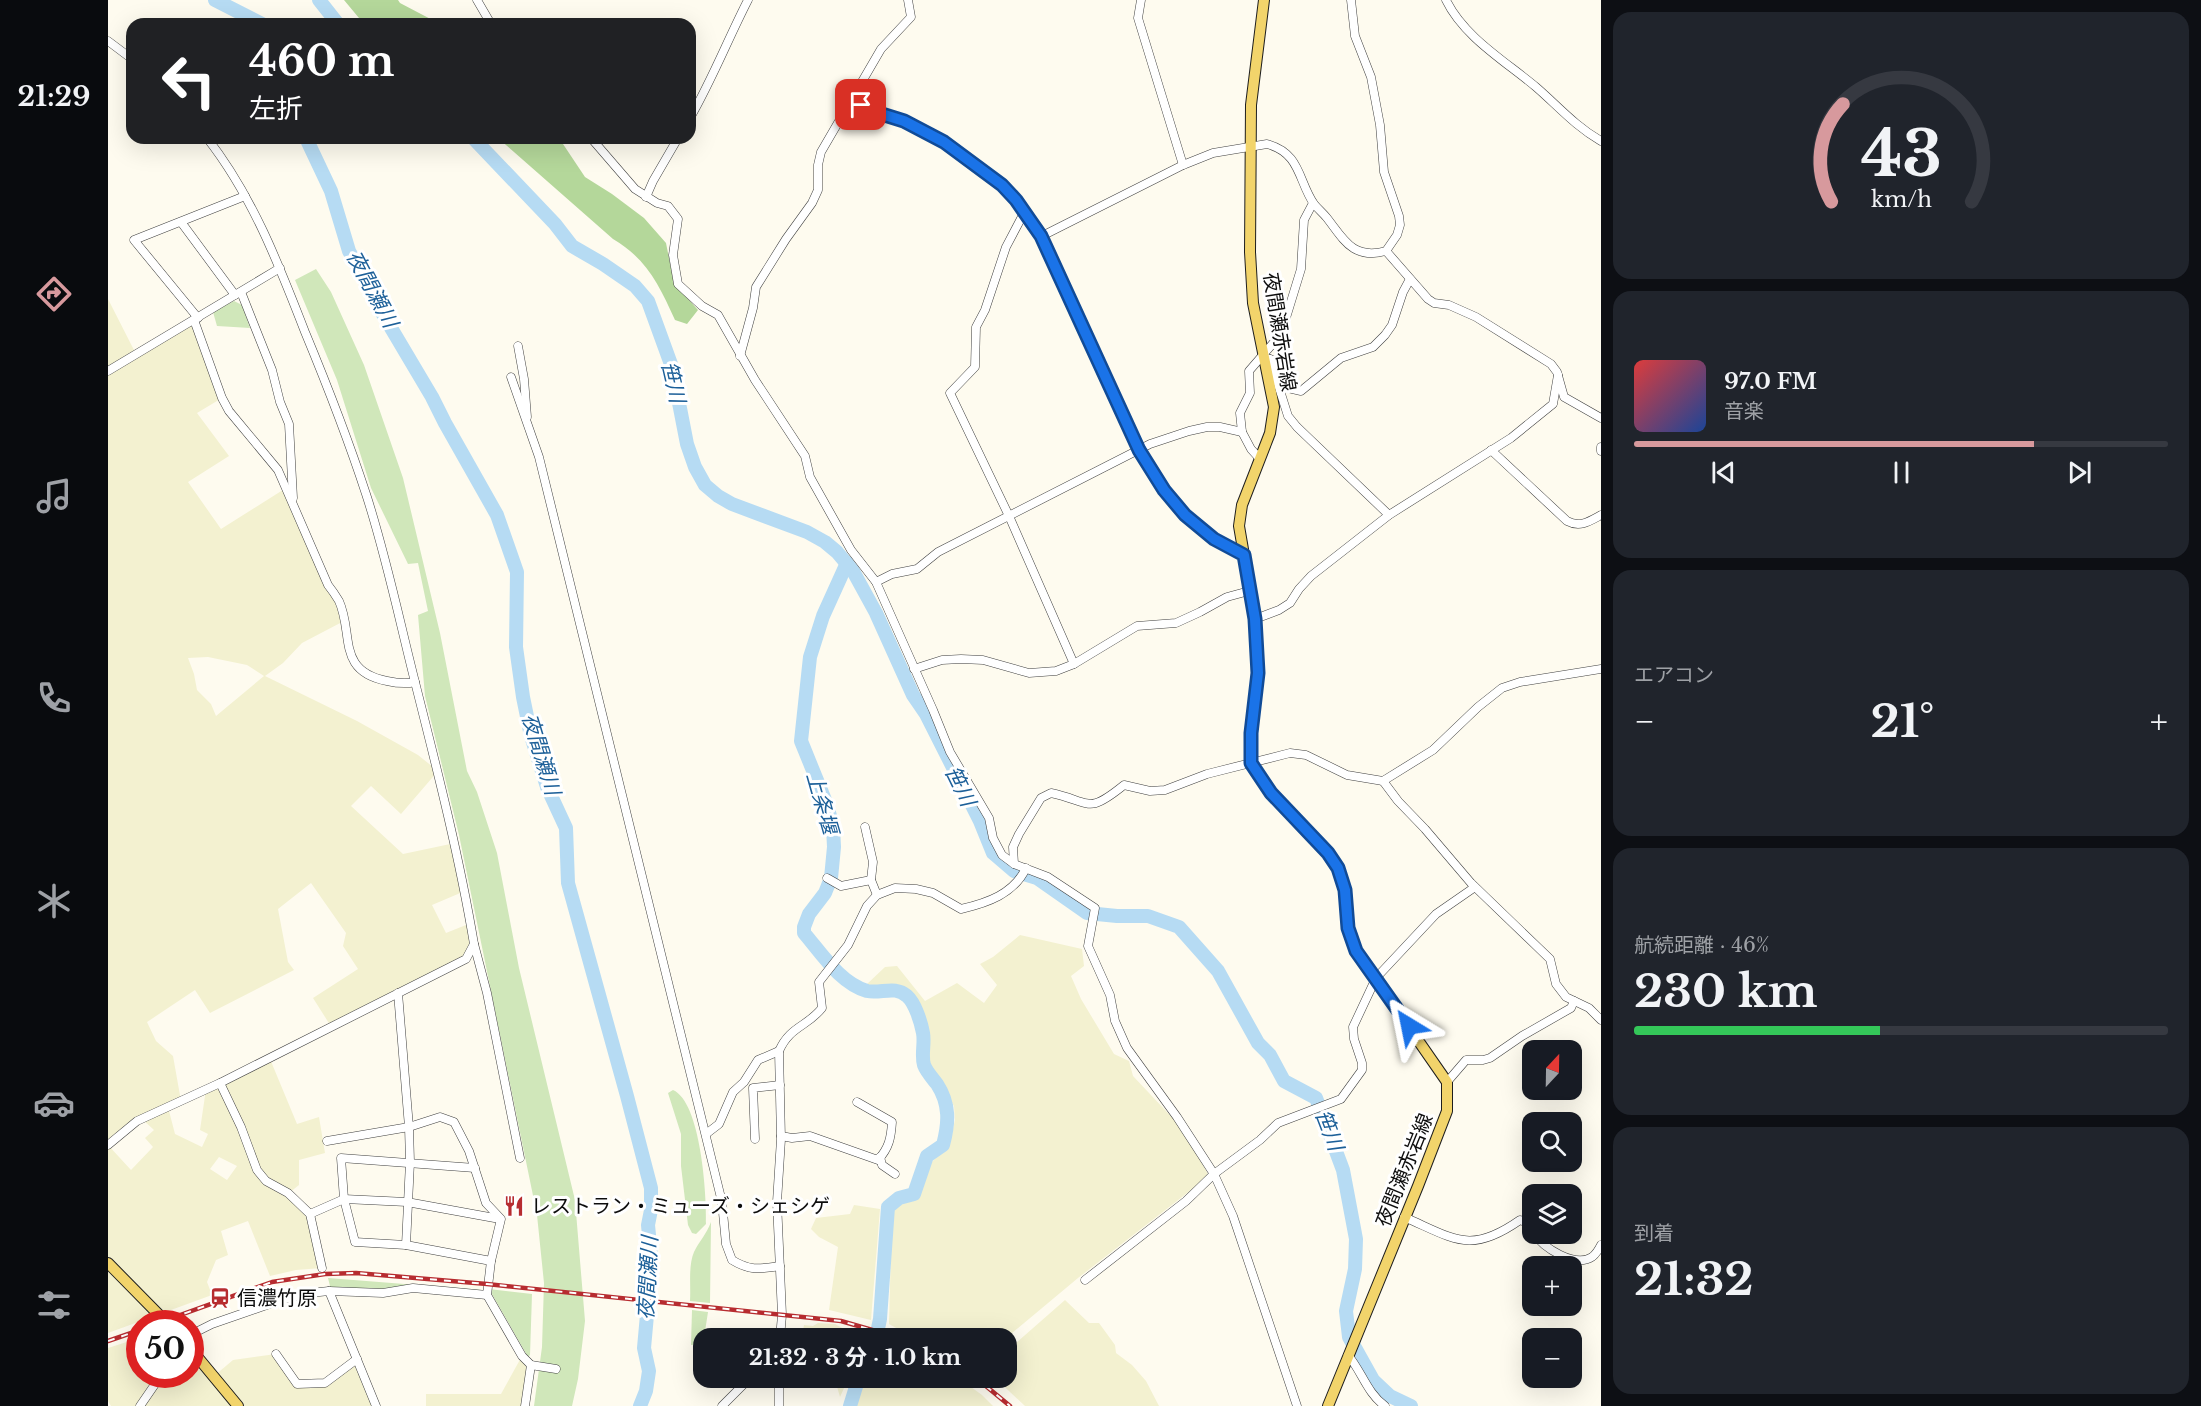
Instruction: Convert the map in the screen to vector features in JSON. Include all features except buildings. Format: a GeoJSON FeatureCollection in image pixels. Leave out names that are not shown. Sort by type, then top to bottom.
{"type":"FeatureCollection","features":[{"type":"Feature","properties":{"kind":"main road","name":"夜間瀬赤岩線"},"geometry":{"type":"LineString","coordinates":[[1251,763],[1251,733],[1258,673],[1255,619],[1239,526],[1242,505],[1270,433],[1274,407],[1266,357],[1253,303],[1250,252],[1251,105],[1264,0]]}},
{"type":"Feature","properties":{"kind":"main road"},"geometry":{"type":"LineString","coordinates":[[1251,763],[1271,793],[1328,853],[1338,868],[1345,890],[1348,928],[1356,951],[1447,1082]]}},
{"type":"Feature","properties":{"kind":"main road","name":"夜間瀬赤岩線"},"geometry":{"type":"LineString","coordinates":[[1328,1406],[1447,1111],[1447,1082]]}},
{"type":"Feature","properties":{"kind":"main road"},"geometry":{"type":"LineString","coordinates":[[108,1263],[153,1310]]}},
{"type":"Feature","properties":{"kind":"main road"},"geometry":{"type":"LineString","coordinates":[[204,1365],[238,1406]]}},
{"type":"Feature","properties":{"kind":"street"},"geometry":{"type":"LineString","coordinates":[[477,0],[488,18]]}},
{"type":"Feature","properties":{"kind":"street"},"geometry":{"type":"LineString","coordinates":[[696,108],[709,85],[723,49],[748,0]]}},
{"type":"Feature","properties":{"kind":"street"},"geometry":{"type":"LineString","coordinates":[[740,356],[753,309],[756,287],[812,203],[818,190],[818,165],[821,152],[850,100],[881,49],[911,18],[908,0]]}},
{"type":"Feature","properties":{"kind":"street"},"geometry":{"type":"LineString","coordinates":[[1141,0],[1138,18],[1183,165]]}},
{"type":"Feature","properties":{"kind":"street"},"geometry":{"type":"LineString","coordinates":[[1041,236],[1183,165],[1213,153],[1267,144],[1276,146],[1298,167],[1313,203],[1349,246],[1367,253],[1386,251],[1397,235],[1400,225],[1399,216],[1384,172],[1380,125],[1371,77],[1354,36],[1351,0]]}},
{"type":"Feature","properties":{"kind":"street"},"geometry":{"type":"LineString","coordinates":[[1446,0],[1449,8],[1471,33],[1538,89],[1568,118],[1601,141]]}},
{"type":"Feature","properties":{"kind":"street"},"geometry":{"type":"LineString","coordinates":[[108,42],[126,55]]}},
{"type":"Feature","properties":{"kind":"street"},"geometry":{"type":"LineString","coordinates":[[850,100],[872,111],[904,121],[944,142],[1002,185],[1025,211],[1041,236],[1139,450],[1164,490],[1185,515],[1214,539],[1244,555]]}},
{"type":"Feature","properties":{"kind":"street"},"geometry":{"type":"LineString","coordinates":[[212,144],[245,196],[280,268],[329,391],[366,494],[450,818],[474,944],[487,993],[520,1158]]}},
{"type":"Feature","properties":{"kind":"street"},"geometry":{"type":"LineString","coordinates":[[596,144],[635,189],[646,197],[668,206],[678,219],[673,255],[678,284],[702,306],[718,315],[740,356],[804,456],[810,477],[851,550],[876,582],[950,752],[989,818],[993,838],[1002,855],[1024,872],[1048,877],[1094,913],[1088,946],[1110,995],[1115,1021],[1127,1048],[1177,1117],[1214,1174],[1233,1216],[1297,1406]]}},
{"type":"Feature","properties":{"kind":"street"},"geometry":{"type":"LineString","coordinates":[[646,197],[675,144]]}},
{"type":"Feature","properties":{"kind":"street"},"geometry":{"type":"LineString","coordinates":[[245,196],[134,240],[196,319],[225,405],[278,470],[328,585],[339,602],[348,647],[358,668],[376,679],[409,684],[415,682]]}},
{"type":"Feature","properties":{"kind":"street"},"geometry":{"type":"LineString","coordinates":[[1260,459],[1251,449],[1242,432],[1240,413],[1250,393],[1249,371],[1266,357],[1285,321],[1296,290],[1303,255],[1304,220],[1313,203]]}},
{"type":"Feature","properties":{"kind":"street"},"geometry":{"type":"LineString","coordinates":[[1025,211],[1006,247],[985,310],[976,327],[975,367],[950,393],[1009,516],[1074,664]]}},
{"type":"Feature","properties":{"kind":"street"},"geometry":{"type":"LineString","coordinates":[[181,222],[238,294],[273,370],[280,402],[289,424],[294,504]]}},
{"type":"Feature","properties":{"kind":"street"},"geometry":{"type":"LineString","coordinates":[[1386,251],[1434,303],[1449,305],[1476,317],[1551,364],[1558,375],[1564,397],[1601,418]]}},
{"type":"Feature","properties":{"kind":"street"},"geometry":{"type":"LineString","coordinates":[[108,371],[280,268]]}},
{"type":"Feature","properties":{"kind":"street"},"geometry":{"type":"LineString","coordinates":[[1266,357],[1282,363],[1288,388],[1301,391],[1341,358],[1373,347],[1385,335],[1392,325],[1410,279]]}},
{"type":"Feature","properties":{"kind":"street"},"geometry":{"type":"LineString","coordinates":[[518,346],[528,424]]}},
{"type":"Feature","properties":{"kind":"street"},"geometry":{"type":"LineString","coordinates":[[1266,357],[1288,416],[1389,514]]}},
{"type":"Feature","properties":{"kind":"street"},"geometry":{"type":"LineString","coordinates":[[1255,619],[1290,603],[1311,576],[1389,514],[1511,438],[1553,404],[1558,375]]}},
{"type":"Feature","properties":{"kind":"street"},"geometry":{"type":"LineString","coordinates":[[511,377],[538,456],[706,1134],[722,1202],[726,1244],[732,1260],[746,1268],[780,1266]]}},
{"type":"Feature","properties":{"kind":"street"},"geometry":{"type":"LineString","coordinates":[[876,582],[892,574],[917,569],[938,552],[1139,450],[1189,431],[1207,427],[1220,427],[1242,432]]}},
{"type":"Feature","properties":{"kind":"street"},"geometry":{"type":"LineString","coordinates":[[1491,450],[1574,525],[1582,524],[1601,515]]}},
{"type":"Feature","properties":{"kind":"street"},"geometry":{"type":"LineString","coordinates":[[914,669],[942,660],[961,659],[983,660],[1029,673],[1041,674],[1056,671],[1074,664],[1137,626],[1176,622],[1227,597],[1250,591]]}},
{"type":"Feature","properties":{"kind":"street"},"geometry":{"type":"LineString","coordinates":[[1014,864],[1013,847],[1019,834],[1041,798],[1051,793],[1085,804],[1092,804],[1103,801],[1124,784],[1150,791],[1165,790],[1207,774],[1290,753],[1306,755],[1347,776],[1383,781],[1433,750],[1478,707],[1502,688],[1520,682],[1601,669]]}},
{"type":"Feature","properties":{"kind":"street"},"geometry":{"type":"LineString","coordinates":[[1383,781],[1475,887],[1550,959],[1556,984],[1566,997],[1589,1008],[1601,1020]]}},
{"type":"Feature","properties":{"kind":"street"},"geometry":{"type":"LineString","coordinates":[[865,827],[873,862],[871,880],[877,895]]}},
{"type":"Feature","properties":{"kind":"street"},"geometry":{"type":"LineString","coordinates":[[781,1328],[777,1202],[781,1136],[779,1051],[784,1038],[816,1016],[822,1008],[819,982],[848,945],[867,906],[877,895],[895,888],[916,889],[933,893],[961,909],[982,905],[1004,894],[1024,872]]}},
{"type":"Feature","properties":{"kind":"street"},"geometry":{"type":"LineString","coordinates":[[831,880],[841,886],[871,880]]}},
{"type":"Feature","properties":{"kind":"street"},"geometry":{"type":"LineString","coordinates":[[1085,1280],[1186,1201],[1214,1174],[1260,1140],[1278,1123],[1341,1100],[1362,1070],[1353,1027],[1376,978],[1436,914],[1475,887]]}},
{"type":"Feature","properties":{"kind":"street"},"geometry":{"type":"LineString","coordinates":[[108,1144],[138,1121],[220,1083],[466,959],[474,944]]}},
{"type":"Feature","properties":{"kind":"street"},"geometry":{"type":"LineString","coordinates":[[398,993],[409,1127],[410,1162],[406,1245]]}},
{"type":"Feature","properties":{"kind":"street"},"geometry":{"type":"LineString","coordinates":[[1447,1082],[1466,1059],[1490,1058],[1522,1036],[1571,1008],[1574,1001]]}},
{"type":"Feature","properties":{"kind":"street"},"geometry":{"type":"LineString","coordinates":[[706,1134],[719,1124],[733,1092],[744,1082],[758,1060],[779,1051]]}},
{"type":"Feature","properties":{"kind":"street"},"geometry":{"type":"LineString","coordinates":[[220,1083],[241,1127],[257,1170],[266,1181],[288,1193],[310,1214],[322,1268]]}},
{"type":"Feature","properties":{"kind":"street"},"geometry":{"type":"LineString","coordinates":[[755,1139],[753,1088],[780,1085]]}},
{"type":"Feature","properties":{"kind":"street"},"geometry":{"type":"LineString","coordinates":[[781,1136],[792,1138],[810,1136],[878,1160],[890,1142],[892,1122],[856,1101]]}},
{"type":"Feature","properties":{"kind":"street"},"geometry":{"type":"LineString","coordinates":[[327,1141],[409,1127],[440,1117],[454,1122],[469,1151],[486,1203],[501,1219]]}},
{"type":"Feature","properties":{"kind":"street"},"geometry":{"type":"LineString","coordinates":[[880,1157],[882,1165],[896,1174]]}},
{"type":"Feature","properties":{"kind":"street"},"geometry":{"type":"LineString","coordinates":[[475,1167],[341,1158],[344,1199],[355,1242],[406,1245],[491,1261]]}},
{"type":"Feature","properties":{"kind":"street"},"geometry":{"type":"LineString","coordinates":[[310,1214],[344,1199],[407,1203],[501,1219]]}},
{"type":"Feature","properties":{"kind":"street"},"geometry":{"type":"LineString","coordinates":[[1404,1217],[1457,1240],[1469,1242],[1479,1241],[1522,1221]]}},
{"type":"Feature","properties":{"kind":"street"},"geometry":{"type":"LineString","coordinates":[[501,1219],[491,1261],[487,1295],[522,1356],[531,1365],[556,1369]]}},
{"type":"Feature","properties":{"kind":"street"},"geometry":{"type":"LineString","coordinates":[[1542,1244],[1556,1253],[1583,1260],[1593,1256],[1601,1245]]}},
{"type":"Feature","properties":{"kind":"street"},"geometry":{"type":"LineString","coordinates":[[204,1328],[281,1300],[310,1293],[329,1291],[383,1293],[413,1288],[487,1295]]}},
{"type":"Feature","properties":{"kind":"street"},"geometry":{"type":"LineString","coordinates":[[329,1291],[376,1406]]}},
{"type":"Feature","properties":{"kind":"street"},"geometry":{"type":"LineString","coordinates":[[1350,1352],[1374,1398],[1385,1406]]}},
{"type":"Feature","properties":{"kind":"street"},"geometry":{"type":"LineString","coordinates":[[276,1354],[297,1384],[325,1383],[357,1359]]}},
{"type":"Feature","properties":{"kind":"street"},"geometry":{"type":"LineString","coordinates":[[525,1406],[531,1365]]}},
{"type":"Feature","properties":{"kind":"street"},"geometry":{"type":"LineString","coordinates":[[140,1406],[152,1388]]}},
{"type":"Feature","properties":{"kind":"street"},"geometry":{"type":"LineString","coordinates":[[722,1406],[740,1388]]}},
{"type":"Feature","properties":{"kind":"street"},"geometry":{"type":"LineString","coordinates":[[779,1388],[779,1406]]}},
{"type":"Feature","properties":{"kind":"shaded area"},"geometry":{"type":"Polygon","coordinates":[[[108,299],[136,354],[194,320],[222,398],[197,413],[229,456],[188,482],[221,529],[286,488],[344,621],[302,643],[283,663],[265,676],[357,721],[418,755],[438,771],[401,814],[371,786],[351,806],[403,854],[455,843],[465,891],[432,905],[446,933],[471,923],[474,944],[466,959],[332,1028],[313,998],[358,969],[343,946],[346,933],[311,883],[278,909],[288,962],[294,970],[210,1013],[195,990],[147,1022],[156,1041],[173,1056],[181,1101],[168,1107],[175,1134],[202,1147],[208,1134],[200,1130],[206,1089],[270,1059],[297,1124],[319,1117],[325,1153],[299,1160],[299,1185],[289,1193],[310,1214],[322,1268],[296,1270],[270,1276],[248,1221],[221,1231],[228,1255],[216,1260],[207,1282],[212,1295],[171,1310],[126,1310],[126,1326],[108,1333],[108,299]],[[208,657],[188,658],[197,690],[211,704],[216,716],[264,676],[247,665],[208,657]],[[142,1119],[108,1145],[131,1170],[153,1147],[145,1138],[154,1130],[142,1119]],[[219,1157],[210,1169],[227,1180],[237,1166],[219,1157]]]}},
{"type":"Feature","properties":{"kind":"shaded area"},"geometry":{"type":"Polygon","coordinates":[[[1020,935],[1082,949],[1084,966],[1071,976],[1081,999],[1114,1054],[1129,1061],[1133,1076],[1182,1128],[1209,1176],[1017,1329],[896,1328],[889,1324],[892,1209],[918,1196],[931,1163],[950,1142],[955,1120],[954,1106],[930,1065],[927,1037],[912,999],[893,986],[874,989],[866,985],[885,967],[897,966],[925,1001],[957,983],[984,1003],[997,985],[980,964],[993,957],[1020,935]]]}},
{"type":"Feature","properties":{"kind":"shaded area"},"geometry":{"type":"Polygon","coordinates":[[[854,1205],[880,1209],[871,1320],[829,1310],[838,1247],[819,1237],[811,1229],[816,1218],[850,1214],[854,1205]]]}},
{"type":"Feature","properties":{"kind":"shaded area"},"geometry":{"type":"Polygon","coordinates":[[[1065,1300],[1089,1323],[1099,1323],[1115,1345],[1116,1353],[1132,1365],[1146,1381],[1159,1406],[1025,1406],[1006,1388],[1017,1388],[1017,1342],[1065,1300]]]}},
{"type":"Feature","properties":{"kind":"shaded area"},"geometry":{"type":"Polygon","coordinates":[[[818,1323],[835,1324],[842,1328],[803,1328],[804,1325],[813,1326],[818,1323]]]}},
{"type":"Feature","properties":{"kind":"shaded area"},"geometry":{"type":"Polygon","coordinates":[[[126,1342],[126,1388],[204,1388],[204,1364],[214,1376],[233,1360],[276,1354],[297,1384],[325,1383],[357,1359],[376,1406],[111,1406],[108,1401],[108,1348],[126,1342]]]}},
{"type":"Feature","properties":{"kind":"shaded area"},"geometry":{"type":"Polygon","coordinates":[[[522,1356],[531,1365],[525,1406],[426,1406],[426,1394],[501,1394],[522,1356]]]}},
{"type":"Feature","properties":{"kind":"shaded area"},"geometry":{"type":"Polygon","coordinates":[[[837,1388],[844,1388],[840,1397],[837,1388]]]}},
{"type":"Feature","properties":{"kind":"shaded area"},"geometry":{"type":"Polygon","coordinates":[[[862,1388],[972,1388],[993,1406],[855,1406],[862,1388]]]}},
{"type":"Feature","properties":{"kind":"green space"},"geometry":{"type":"Polygon","coordinates":[[[344,0],[398,0],[429,18],[359,18],[344,0]]]}},
{"type":"Feature","properties":{"kind":"green space"},"geometry":{"type":"Polygon","coordinates":[[[505,144],[563,144],[585,177],[644,218],[666,243],[674,283],[698,310],[687,324],[675,320],[651,274],[635,255],[613,239],[505,144]]]}},
{"type":"Feature","properties":{"kind":"green space"},"geometry":{"type":"Polygon","coordinates":[[[316,269],[331,292],[364,365],[403,478],[440,633],[467,771],[477,792],[497,853],[519,968],[575,1200],[585,1321],[578,1379],[572,1406],[534,1406],[542,1347],[544,1283],[537,1215],[459,835],[425,696],[418,615],[428,611],[418,563],[408,564],[371,488],[337,380],[295,280],[316,269]]]}},
{"type":"Feature","properties":{"kind":"green space"},"geometry":{"type":"Polygon","coordinates":[[[234,301],[242,305],[250,328],[217,326],[213,312],[234,301]]]}},
{"type":"Feature","properties":{"kind":"green space"},"geometry":{"type":"Polygon","coordinates":[[[673,1090],[682,1098],[690,1112],[700,1151],[706,1224],[696,1234],[692,1233],[688,1225],[681,1166],[681,1134],[668,1093],[673,1090]]]}},
{"type":"Feature","properties":{"kind":"green space"},"geometry":{"type":"Polygon","coordinates":[[[711,1222],[710,1303],[690,1301],[692,1258],[711,1222]]]}},
{"type":"Feature","properties":{"kind":"green space"},"geometry":{"type":"Polygon","coordinates":[[[328,1278],[481,1290],[383,1292],[331,1290],[328,1278]]]}},
{"type":"Feature","properties":{"kind":"green space"},"geometry":{"type":"Polygon","coordinates":[[[489,1289],[532,1294],[530,1355],[528,1357],[489,1289]]]}},
{"type":"Feature","properties":{"kind":"green space"},"geometry":{"type":"Polygon","coordinates":[[[692,1310],[708,1312],[706,1328],[693,1328],[693,1345],[691,1345],[692,1310]]]}},
{"type":"Feature","properties":{"kind":"waterway","name":"夜間瀬川"},"geometry":{"type":"LineString","coordinates":[[215,0],[250,18]]}},
{"type":"Feature","properties":{"kind":"waterway","name":"笹川"},"geometry":{"type":"LineString","coordinates":[[319,0],[333,18]]}},
{"type":"Feature","properties":{"kind":"waterway","name":"夜間瀬川"},"geometry":{"type":"LineString","coordinates":[[309,144],[331,191],[349,251],[497,515],[517,572],[516,647],[531,736],[547,787],[566,828],[568,883],[651,1188],[648,1225],[651,1256],[650,1282],[644,1348],[649,1371],[646,1391],[640,1406]]}},
{"type":"Feature","properties":{"kind":"waterway","name":"笹川"},"geometry":{"type":"LineString","coordinates":[[479,144],[555,224],[572,246],[635,286],[648,301],[672,367],[687,444],[695,467],[705,485],[732,504],[807,532],[825,542],[853,571],[876,613],[913,695],[926,714],[980,821],[993,853],[1014,871],[1037,878],[1087,913],[1148,916],[1179,927],[1218,971],[1258,1043],[1270,1055],[1284,1081],[1316,1098],[1343,1170],[1356,1239],[1355,1269],[1346,1311],[1349,1337],[1373,1380],[1390,1396],[1411,1406]]}},
{"type":"Feature","properties":{"kind":"waterway","name":"上条堰"},"geometry":{"type":"LineString","coordinates":[[847,563],[823,616],[810,657],[801,741],[827,805],[833,827],[834,847],[831,878],[825,893],[809,914],[804,933],[832,967],[848,982],[867,991],[898,991],[910,999],[922,1029],[924,1065],[941,1091],[947,1114],[943,1145],[927,1156],[914,1194],[899,1198],[888,1207],[878,1328]]}},
{"type":"Feature","properties":{"kind":"waterway","name":"上条堰"},"geometry":{"type":"LineString","coordinates":[[850,1406],[856,1388]]}},
{"type":"Feature","properties":{"kind":"railway"},"geometry":{"type":"LineString","coordinates":[[194,1310],[272,1282],[325,1274],[356,1273],[487,1284],[841,1321],[865,1328]]}},
{"type":"Feature","properties":{"kind":"railway"},"geometry":{"type":"LineString","coordinates":[[108,1341],[126,1335]]}},
{"type":"Feature","properties":{"kind":"railway"},"geometry":{"type":"LineString","coordinates":[[988,1388],[1010,1406]]}},
{"type":"Feature","properties":{"kind":"place","name":"レストラン・ミューズ・シェシゲ"},"geometry":{"type":"Point","coordinates":[514,1206]}},
{"type":"Feature","properties":{"kind":"place","name":"信濃竹原"},"geometry":{"type":"Point","coordinates":[220,1298]}},
{"type":"Feature","properties":{"kind":"route"},"geometry":{"type":"LineString","coordinates":[[861,105],[904,121],[944,142],[1002,185],[1016,200],[1031,218],[1041,236],[1139,450],[1164,490],[1185,515],[1214,539],[1244,555],[1255,619],[1258,673],[1251,733],[1251,763],[1271,793],[1328,853],[1338,868],[1345,890],[1348,928],[1356,951],[1409,1026]]}}]}
